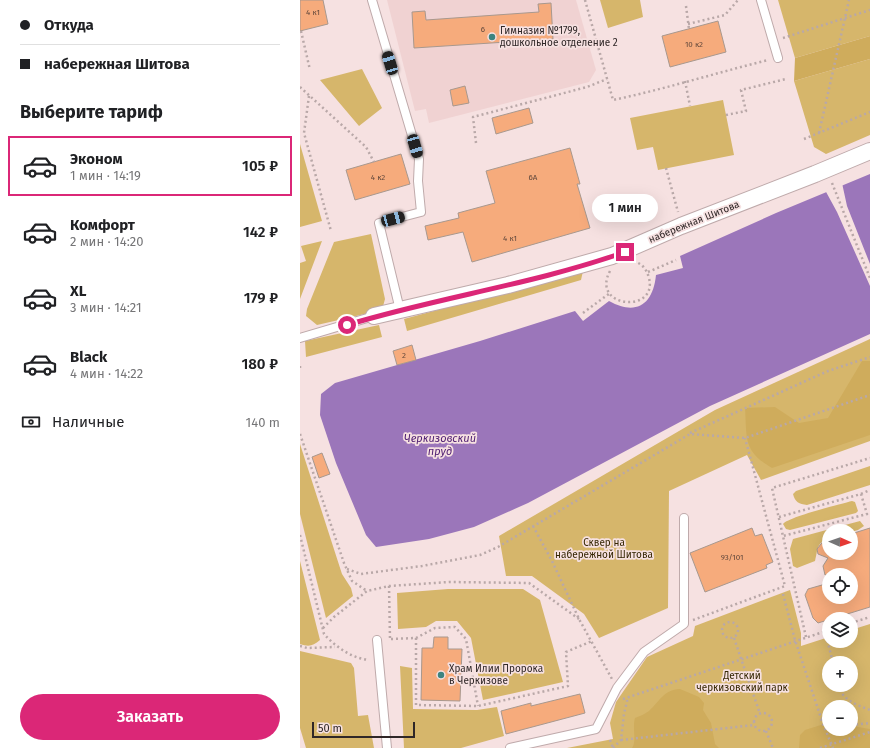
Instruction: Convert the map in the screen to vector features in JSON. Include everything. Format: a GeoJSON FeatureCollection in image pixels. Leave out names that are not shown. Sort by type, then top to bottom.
{"type":"FeatureCollection","features":[{"type":"Feature","properties":{"kind":"street","name":"набережная Шитова"},"geometry":{"type":"LineString","coordinates":[[374,316],[628,255],[681,226],[870,151]]}},
{"type":"Feature","properties":{"kind":"lane"},"geometry":{"type":"LineString","coordinates":[[372,0],[419,159],[418,182],[422,212],[379,223],[400,310]]}},
{"type":"Feature","properties":{"kind":"lane"},"geometry":{"type":"LineString","coordinates":[[761,0],[778,58]]}},
{"type":"Feature","properties":{"kind":"lane"},"geometry":{"type":"LineString","coordinates":[[300,338],[374,316]]}},
{"type":"Feature","properties":{"kind":"lane"},"geometry":{"type":"LineString","coordinates":[[510,748],[596,729],[617,688],[644,652],[684,624],[684,518]]}},
{"type":"Feature","properties":{"kind":"lane"},"geometry":{"type":"LineString","coordinates":[[377,640],[386,748]]}},
{"type":"Feature","properties":{"kind":"path"},"geometry":{"type":"LineString","coordinates":[[585,0],[613,100],[660,90],[685,81],[778,58]]}},
{"type":"Feature","properties":{"kind":"path"},"geometry":{"type":"LineString","coordinates":[[688,24],[725,15],[738,0]]}},
{"type":"Feature","properties":{"kind":"path"},"geometry":{"type":"LineString","coordinates":[[819,133],[849,0]]}},
{"type":"Feature","properties":{"kind":"path"},"geometry":{"type":"LineString","coordinates":[[686,6],[689,29]]}},
{"type":"Feature","properties":{"kind":"path"},"geometry":{"type":"LineString","coordinates":[[779,39],[870,10]]}},
{"type":"Feature","properties":{"kind":"path"},"geometry":{"type":"LineString","coordinates":[[301,31],[310,70]]}},
{"type":"Feature","properties":{"kind":"path"},"geometry":{"type":"LineString","coordinates":[[476,143],[473,117],[587,87],[607,79]]}},
{"type":"Feature","properties":{"kind":"path"},"geometry":{"type":"LineString","coordinates":[[726,115],[746,111],[742,90],[786,79]]}},
{"type":"Feature","properties":{"kind":"path"},"geometry":{"type":"LineString","coordinates":[[685,81],[690,106]]}},
{"type":"Feature","properties":{"kind":"path"},"geometry":{"type":"LineString","coordinates":[[300,87],[366,147],[374,162]]}},
{"type":"Feature","properties":{"kind":"path"},"geometry":{"type":"LineString","coordinates":[[309,96],[304,132],[331,231]]}},
{"type":"Feature","properties":{"kind":"path"},"geometry":{"type":"LineString","coordinates":[[804,139],[870,112]]}},
{"type":"Feature","properties":{"kind":"path"},"geometry":{"type":"LineString","coordinates":[[666,168],[681,226]]}},
{"type":"Feature","properties":{"kind":"path"},"geometry":{"type":"LineString","coordinates":[[832,181],[870,278]]}},
{"type":"Feature","properties":{"kind":"path"},"geometry":{"type":"LineString","coordinates":[[614,264],[608,275],[607,286],[610,293],[620,302],[630,304],[640,300],[648,292],[650,282],[648,272],[628,255]]}},
{"type":"Feature","properties":{"kind":"path"},"geometry":{"type":"LineString","coordinates":[[648,272],[676,260]]}},
{"type":"Feature","properties":{"kind":"path"},"geometry":{"type":"LineString","coordinates":[[583,313],[610,293]]}},
{"type":"Feature","properties":{"kind":"path"},"geometry":{"type":"LineString","coordinates":[[347,569],[361,574],[422,566],[473,556],[498,547],[690,434],[828,372],[870,357]]}},
{"type":"Feature","properties":{"kind":"path"},"geometry":{"type":"LineString","coordinates":[[690,434],[745,438],[870,395]]}},
{"type":"Feature","properties":{"kind":"path"},"geometry":{"type":"LineString","coordinates":[[300,434],[352,581],[367,591]]}},
{"type":"Feature","properties":{"kind":"path"},"geometry":{"type":"LineString","coordinates":[[684,624],[785,586],[745,438]]}},
{"type":"Feature","properties":{"kind":"path"},"geometry":{"type":"LineString","coordinates":[[806,637],[772,488],[870,458]]}},
{"type":"Feature","properties":{"kind":"path"},"geometry":{"type":"LineString","coordinates":[[779,516],[861,494],[870,490]]}},
{"type":"Feature","properties":{"kind":"path"},"geometry":{"type":"LineString","coordinates":[[783,536],[867,514],[861,494]]}},
{"type":"Feature","properties":{"kind":"path"},"geometry":{"type":"LineString","coordinates":[[533,526],[552,561],[579,619],[617,688]]}},
{"type":"Feature","properties":{"kind":"path"},"geometry":{"type":"LineString","coordinates":[[300,535],[324,634],[336,647],[361,660],[379,662]]}},
{"type":"Feature","properties":{"kind":"path"},"geometry":{"type":"LineString","coordinates":[[323,628],[334,617],[367,591],[389,586],[449,582],[529,583],[579,619]]}},
{"type":"Feature","properties":{"kind":"path"},"geometry":{"type":"LineString","coordinates":[[389,586],[390,622]]}},
{"type":"Feature","properties":{"kind":"path"},"geometry":{"type":"LineString","coordinates":[[783,594],[795,640],[830,745],[833,748]]}},
{"type":"Feature","properties":{"kind":"path"},"geometry":{"type":"LineString","coordinates":[[858,621],[870,617]]}},
{"type":"Feature","properties":{"kind":"path"},"geometry":{"type":"LineString","coordinates":[[727,622],[734,622],[738,627],[738,633],[734,638],[727,638],[722,633],[722,627],[727,622]]}},
{"type":"Feature","properties":{"kind":"path"},"geometry":{"type":"LineString","coordinates":[[391,639],[416,638],[435,628],[455,627],[466,639],[478,706]]}},
{"type":"Feature","properties":{"kind":"path"},"geometry":{"type":"LineString","coordinates":[[610,740],[613,748],[621,740],[628,696],[822,632]]}},
{"type":"Feature","properties":{"kind":"path"},"geometry":{"type":"LineString","coordinates":[[416,638],[416,704],[478,706],[568,686],[566,652],[592,641]]}},
{"type":"Feature","properties":{"kind":"path"},"geometry":{"type":"LineString","coordinates":[[734,638],[760,714]]}},
{"type":"Feature","properties":{"kind":"path"},"geometry":{"type":"LineString","coordinates":[[300,646],[307,648],[336,647]]}},
{"type":"Feature","properties":{"kind":"path"},"geometry":{"type":"LineString","coordinates":[[842,692],[845,698],[852,704],[870,710]]}},
{"type":"Feature","properties":{"kind":"path"},"geometry":{"type":"LineString","coordinates":[[760,714],[767,714],[772,719],[771,726],[766,731],[759,730],[754,725],[754,718],[760,714]]}},
{"type":"Feature","properties":{"kind":"path"},"geometry":{"type":"LineString","coordinates":[[858,724],[870,723]]}},
{"type":"Feature","properties":{"kind":"path"},"geometry":{"type":"LineString","coordinates":[[621,740],[754,725]]}},
{"type":"Feature","properties":{"kind":"path"},"geometry":{"type":"LineString","coordinates":[[766,731],[773,748]]}},
{"type":"Feature","properties":{"kind":"path"},"geometry":{"type":"LineString","coordinates":[[820,748],[870,732]]}},
{"type":"Feature","properties":{"kind":"shaded area","name":"Гимназия №1799, дошкольное отделение 2"},"geometry":{"type":"Polygon","coordinates":[[[387,0],[576,0],[596,70],[589,82],[429,123],[426,109],[415,111],[387,0]]]}},
{"type":"Feature","properties":{"kind":"shaded area"},"geometry":{"type":"Polygon","coordinates":[[[870,36],[870,59],[794,81],[795,58],[870,36]]]}},
{"type":"Feature","properties":{"kind":"shaded area"},"geometry":{"type":"Polygon","coordinates":[[[862,361],[870,361],[870,435],[772,468],[756,456],[748,443],[745,408],[775,407],[799,423],[828,418],[862,361]]]}},
{"type":"Feature","properties":{"kind":"shaded area"},"geometry":{"type":"Polygon","coordinates":[[[680,689],[699,697],[704,703],[703,710],[711,723],[715,744],[719,748],[632,748],[634,742],[635,718],[649,711],[670,691],[680,689]]]}},
{"type":"Feature","properties":{"kind":"shaded area"},"geometry":{"type":"Polygon","coordinates":[[[822,725],[822,736],[858,736],[858,727],[870,729],[870,748],[799,748],[800,735],[805,730],[822,725]]]}},
{"type":"Feature","properties":{"kind":"green space"},"geometry":{"type":"Polygon","coordinates":[[[600,0],[640,0],[643,17],[608,28],[600,0]]]}},
{"type":"Feature","properties":{"kind":"green space"},"geometry":{"type":"Polygon","coordinates":[[[778,0],[870,0],[870,36],[795,58],[778,0]]]}},
{"type":"Feature","properties":{"kind":"green space"},"geometry":{"type":"Polygon","coordinates":[[[870,59],[870,135],[826,154],[814,147],[794,81],[870,59]]]}},
{"type":"Feature","properties":{"kind":"green space"},"geometry":{"type":"Polygon","coordinates":[[[362,69],[382,108],[359,126],[320,80],[362,69]]]}},
{"type":"Feature","properties":{"kind":"green space"},"geometry":{"type":"Polygon","coordinates":[[[723,100],[734,155],[658,170],[653,147],[637,150],[630,118],[723,100]]]}},
{"type":"Feature","properties":{"kind":"green space"},"geometry":{"type":"Polygon","coordinates":[[[300,144],[322,221],[300,227],[300,144]]]}},
{"type":"Feature","properties":{"kind":"green space"},"geometry":{"type":"Polygon","coordinates":[[[371,234],[385,299],[382,310],[317,325],[306,316],[307,309],[334,242],[371,234]]]}},
{"type":"Feature","properties":{"kind":"green space"},"geometry":{"type":"Polygon","coordinates":[[[322,241],[300,299],[300,263],[306,261],[301,246],[322,241]]]}},
{"type":"Feature","properties":{"kind":"green space"},"geometry":{"type":"Polygon","coordinates":[[[583,271],[581,280],[407,331],[404,319],[583,271]]]}},
{"type":"Feature","properties":{"kind":"green space"},"geometry":{"type":"Polygon","coordinates":[[[379,325],[382,337],[306,357],[305,341],[379,325]]]}},
{"type":"Feature","properties":{"kind":"green space","name":"Сквер на набережной Шитова"},"geometry":{"type":"Polygon","coordinates":[[[870,339],[870,441],[761,480],[747,455],[669,491],[668,608],[599,638],[584,614],[532,576],[506,576],[499,536],[715,410],[870,339]]]}},
{"type":"Feature","properties":{"kind":"green space"},"geometry":{"type":"Polygon","coordinates":[[[300,444],[342,574],[351,588],[353,596],[326,618],[300,514],[300,444]]]}},
{"type":"Feature","properties":{"kind":"green space"},"geometry":{"type":"Polygon","coordinates":[[[870,466],[870,485],[807,505],[798,502],[794,497],[793,494],[796,491],[870,466]]]}},
{"type":"Feature","properties":{"kind":"green space"},"geometry":{"type":"Polygon","coordinates":[[[852,501],[855,502],[858,511],[856,513],[790,530],[786,529],[783,524],[804,514],[852,501]]]}},
{"type":"Feature","properties":{"kind":"green space"},"geometry":{"type":"Polygon","coordinates":[[[860,521],[864,526],[858,530],[858,524],[849,524],[860,521]]]}},
{"type":"Feature","properties":{"kind":"green space"},"geometry":{"type":"Polygon","coordinates":[[[822,531],[822,542],[817,550],[815,561],[797,568],[793,566],[790,549],[793,539],[822,531]]]}},
{"type":"Feature","properties":{"kind":"green space"},"geometry":{"type":"Polygon","coordinates":[[[300,561],[320,640],[311,645],[300,644],[300,561]]]}},
{"type":"Feature","properties":{"kind":"green space"},"geometry":{"type":"Polygon","coordinates":[[[448,589],[523,589],[540,600],[563,682],[483,700],[471,638],[457,621],[436,621],[426,627],[398,629],[397,593],[448,589]]]}},
{"type":"Feature","properties":{"kind":"green space","name":"Детский черкизовский парк"},"geometry":{"type":"Polygon","coordinates":[[[790,590],[801,633],[801,646],[822,639],[822,648],[858,648],[858,628],[870,624],[870,748],[567,748],[613,739],[610,723],[616,702],[647,657],[693,636],[695,626],[790,590]]]}},
{"type":"Feature","properties":{"kind":"green space"},"geometry":{"type":"Polygon","coordinates":[[[300,651],[351,663],[354,668],[358,716],[368,715],[374,748],[306,748],[300,728],[300,651]]]}},
{"type":"Feature","properties":{"kind":"green space"},"geometry":{"type":"Polygon","coordinates":[[[400,666],[412,668],[413,709],[477,710],[497,707],[504,736],[461,748],[404,748],[400,666]]]}},
{"type":"Feature","properties":{"kind":"water","name":"Черкизовский пруд"},"geometry":{"type":"Polygon","coordinates":[[[870,174],[870,334],[710,406],[528,503],[474,527],[429,539],[376,547],[366,535],[336,463],[320,415],[321,394],[335,383],[480,341],[575,311],[583,321],[609,301],[627,307],[642,305],[651,294],[656,275],[683,268],[680,256],[776,213],[870,174]]]}},
{"type":"Feature","properties":{"kind":"pier"},"geometry":{"type":"Polygon","coordinates":[[[842,183],[847,206],[870,264],[870,286],[837,212],[825,190],[842,183]]]}},
{"type":"Feature","properties":{"kind":"building"},"geometry":{"type":"Polygon","coordinates":[[[300,0],[323,0],[328,24],[300,31],[300,0]]]}},
{"type":"Feature","properties":{"kind":"building"},"geometry":{"type":"Polygon","coordinates":[[[551,3],[553,39],[414,48],[412,12],[425,11],[426,20],[539,12],[538,4],[551,3]]]}},
{"type":"Feature","properties":{"kind":"building"},"geometry":{"type":"Polygon","coordinates":[[[718,21],[726,52],[670,67],[662,36],[718,21]]]}},
{"type":"Feature","properties":{"kind":"building"},"geometry":{"type":"Polygon","coordinates":[[[465,86],[469,103],[453,106],[450,90],[465,86]]]}},
{"type":"Feature","properties":{"kind":"building"},"geometry":{"type":"Polygon","coordinates":[[[529,108],[533,123],[496,134],[492,118],[529,108]]]}},
{"type":"Feature","properties":{"kind":"building"},"geometry":{"type":"Polygon","coordinates":[[[570,148],[580,184],[577,184],[590,228],[472,262],[463,232],[428,240],[425,226],[459,218],[458,213],[495,203],[486,171],[570,148]]]}},
{"type":"Feature","properties":{"kind":"building"},"geometry":{"type":"Polygon","coordinates":[[[401,154],[410,184],[355,200],[346,170],[401,154]]]}},
{"type":"Feature","properties":{"kind":"building"},"geometry":{"type":"Polygon","coordinates":[[[412,345],[416,360],[397,365],[393,351],[412,345]]]}},
{"type":"Feature","properties":{"kind":"building"},"geometry":{"type":"Polygon","coordinates":[[[322,453],[330,474],[319,478],[312,457],[322,453]]]}},
{"type":"Feature","properties":{"kind":"building"},"geometry":{"type":"Polygon","coordinates":[[[752,528],[755,536],[762,534],[773,562],[766,565],[767,568],[705,592],[690,553],[752,528]]]}},
{"type":"Feature","properties":{"kind":"building"},"geometry":{"type":"Polygon","coordinates":[[[870,528],[870,607],[854,612],[822,612],[822,622],[818,623],[813,618],[805,595],[808,589],[822,585],[822,604],[858,604],[858,568],[823,568],[823,566],[827,560],[858,560],[858,532],[870,528]]]}},
{"type":"Feature","properties":{"kind":"building"},"geometry":{"type":"Polygon","coordinates":[[[822,543],[822,556],[818,554],[817,549],[822,543]]]}},
{"type":"Feature","properties":{"kind":"building","name":"Храм Илии Пророка в Черкизове"},"geometry":{"type":"Polygon","coordinates":[[[434,637],[448,637],[448,649],[462,649],[460,701],[421,700],[422,648],[433,648],[434,637]]]}},
{"type":"Feature","properties":{"kind":"building"},"geometry":{"type":"Polygon","coordinates":[[[580,694],[585,713],[506,734],[501,711],[531,703],[531,706],[580,694]]]}},
{"type":"Feature","properties":{"kind":"place","name":"Гимназия №1799, дошкольное отделение 2"},"geometry":{"type":"Point","coordinates":[492,37]}},
{"type":"Feature","properties":{"kind":"place","name":"Храм Илии Пророка в Черкизове"},"geometry":{"type":"Point","coordinates":[441,675]}},
{"type":"Feature","properties":{"kind":"route"},"geometry":{"type":"LineString","coordinates":[[347,325],[374,316],[508,285],[625,252]]}}]}
